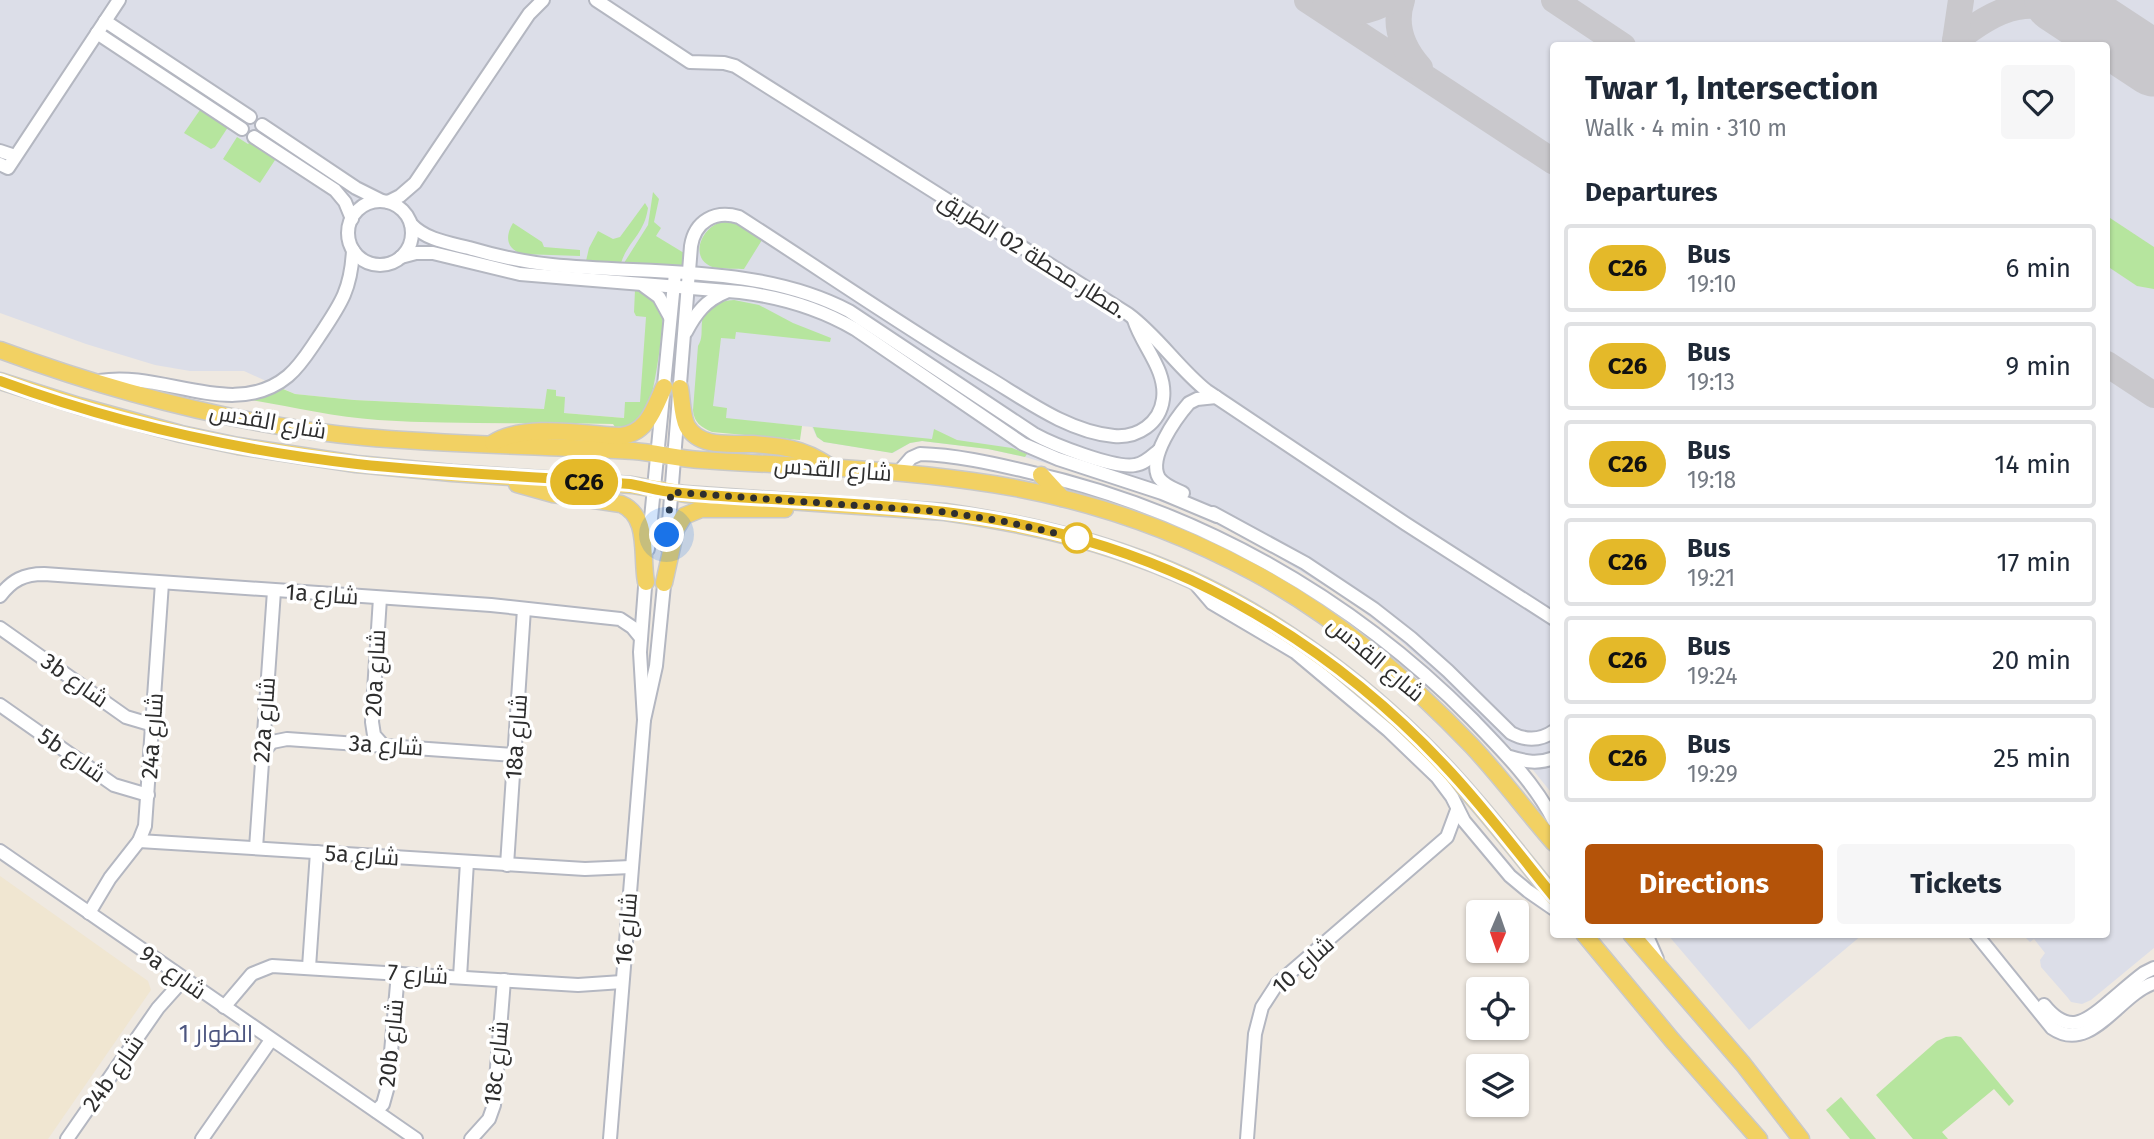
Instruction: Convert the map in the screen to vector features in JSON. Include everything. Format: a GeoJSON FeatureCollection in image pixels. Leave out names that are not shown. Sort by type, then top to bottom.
{"type":"FeatureCollection","features":[{"type":"Feature","properties":{"kind":"main road","name":"شارع القدس"},"geometry":{"type":"LineString","coordinates":[[0,350],[95,383],[191,408],[307,430],[363,437],[666,455],[688,459],[898,473],[974,481],[1062,498],[1151,525],[1211,550],[1257,574],[1312,608],[1353,638],[1418,693],[1464,738],[1550,838]]}},
{"type":"Feature","properties":{"kind":"main road","name":"شارع القدس"},"geometry":{"type":"LineString","coordinates":[[0,381],[123,419],[238,446],[356,464],[632,485],[671,492],[945,512],[1067,535],[1132,556],[1194,582],[1238,605],[1323,658],[1391,713],[1462,785],[1550,892]]}},
{"type":"Feature","properties":{"kind":"main road"},"geometry":{"type":"LineString","coordinates":[[491,444],[502,437],[527,432],[620,436],[633,434],[649,421],[672,388]]}},
{"type":"Feature","properties":{"kind":"main road"},"geometry":{"type":"LineString","coordinates":[[672,388],[688,427],[699,439],[795,450],[816,458],[833,469]]}},
{"type":"Feature","properties":{"kind":"main road"},"geometry":{"type":"LineString","coordinates":[[1041,475],[1062,498]]}},
{"type":"Feature","properties":{"kind":"main road"},"geometry":{"type":"LineString","coordinates":[[492,476],[553,494],[615,503],[631,509],[641,528],[646,582]]}},
{"type":"Feature","properties":{"kind":"main road"},"geometry":{"type":"LineString","coordinates":[[664,583],[676,529],[689,513],[701,509],[776,510],[818,503]]}},
{"type":"Feature","properties":{"kind":"main road"},"geometry":{"type":"LineString","coordinates":[[1151,525],[1175,519]]}},
{"type":"Feature","properties":{"kind":"main road"},"geometry":{"type":"LineString","coordinates":[[1587,938],[1748,1131],[1759,1139]]}},
{"type":"Feature","properties":{"kind":"main road"},"geometry":{"type":"LineString","coordinates":[[1633,938],[1743,1064],[1801,1139]]}},
{"type":"Feature","properties":{"kind":"street"},"geometry":{"type":"LineString","coordinates":[[4,166],[15,156],[119,0]]}},
{"type":"Feature","properties":{"kind":"street"},"geometry":{"type":"LineString","coordinates":[[543,0],[529,14],[415,183],[400,196],[362,207],[352,219],[348,236],[353,250],[362,259],[374,264],[388,264],[416,253],[433,253],[520,274],[729,291],[784,300],[831,316],[1023,444],[1217,516],[1305,563],[1374,609],[1411,638],[1511,733],[1520,738],[1533,739],[1550,734]]}},
{"type":"Feature","properties":{"kind":"street","name":"مطار محطة 02 الطريق."},"geometry":{"type":"LineString","coordinates":[[596,0],[690,62],[735,66],[1134,319],[1160,375],[1163,399],[1154,420],[1146,429],[1135,435],[1111,436],[1077,427],[1047,413],[915,334],[739,217],[723,214],[715,215],[701,224],[692,238],[684,335],[672,388]]}},
{"type":"Feature","properties":{"kind":"street"},"geometry":{"type":"LineString","coordinates":[[105,21],[250,117]]}},
{"type":"Feature","properties":{"kind":"street"},"geometry":{"type":"LineString","coordinates":[[97,33],[242,129]]}},
{"type":"Feature","properties":{"kind":"street"},"geometry":{"type":"LineString","coordinates":[[197,99],[204,87]]}},
{"type":"Feature","properties":{"kind":"street"},"geometry":{"type":"LineString","coordinates":[[261,125],[278,144],[335,190],[345,202],[352,219]]}},
{"type":"Feature","properties":{"kind":"street"},"geometry":{"type":"LineString","coordinates":[[254,137],[278,144],[356,188],[400,208],[421,233],[438,241],[521,261],[583,268],[689,274],[780,285],[825,300],[849,311],[1034,433],[1059,446],[1128,466],[1143,463],[1158,451],[1189,403],[1197,399],[1216,397]]}},
{"type":"Feature","properties":{"kind":"street"},"geometry":{"type":"LineString","coordinates":[[0,151],[15,156]]}},
{"type":"Feature","properties":{"kind":"street"},"geometry":{"type":"LineString","coordinates":[[401,257],[411,242],[411,224]]}},
{"type":"Feature","properties":{"kind":"street"},"geometry":{"type":"LineString","coordinates":[[95,383],[131,379],[217,394],[238,395],[261,391],[278,383],[301,362],[340,305],[349,284],[353,250]]}},
{"type":"Feature","properties":{"kind":"street","name":"مطار محطة 02 الطريق."},"geometry":{"type":"LineString","coordinates":[[666,455],[672,388],[670,318],[675,273]]}},
{"type":"Feature","properties":{"kind":"street"},"geometry":{"type":"LineString","coordinates":[[642,285],[659,297],[670,318]]}},
{"type":"Feature","properties":{"kind":"street"},"geometry":{"type":"LineString","coordinates":[[684,335],[704,304],[729,291]]}},
{"type":"Feature","properties":{"kind":"street"},"geometry":{"type":"LineString","coordinates":[[1134,319],[1150,332],[1190,377],[1216,397],[1550,616]]}},
{"type":"Feature","properties":{"kind":"street"},"geometry":{"type":"LineString","coordinates":[[1158,451],[1156,469],[1163,482],[1197,500],[1217,516]]}},
{"type":"Feature","properties":{"kind":"street"},"geometry":{"type":"LineString","coordinates":[[898,473],[911,458],[920,454],[1041,475],[1110,494],[1175,519],[1274,566],[1366,625],[1430,678],[1510,757],[1550,812]]}},
{"type":"Feature","properties":{"kind":"street","name":"شارع 16"},"geometry":{"type":"LineString","coordinates":[[644,720],[640,680],[643,607],[654,489],[666,455]]}},
{"type":"Feature","properties":{"kind":"street","name":"شارع 16"},"geometry":{"type":"LineString","coordinates":[[610,1139],[644,720],[656,666],[664,583],[671,492],[666,455]]}},
{"type":"Feature","properties":{"kind":"street","name":"1a شارع"},"geometry":{"type":"LineString","coordinates":[[0,596],[23,576],[44,574],[524,609],[620,620]]}},
{"type":"Feature","properties":{"kind":"street"},"geometry":{"type":"LineString","coordinates":[[1194,582],[1212,603],[1295,652],[1388,730],[1437,777],[1452,797],[1457,810],[1510,876],[1550,906]]}},
{"type":"Feature","properties":{"kind":"street","name":"24a شارع"},"geometry":{"type":"LineString","coordinates":[[85,910],[139,841],[145,826],[162,583]]}},
{"type":"Feature","properties":{"kind":"street","name":"22a شارع"},"geometry":{"type":"LineString","coordinates":[[256,848],[274,591]]}},
{"type":"Feature","properties":{"kind":"street","name":"20a شارع"},"geometry":{"type":"LineString","coordinates":[[380,598],[372,722],[374,735],[382,744]]}},
{"type":"Feature","properties":{"kind":"street"},"geometry":{"type":"LineString","coordinates":[[620,620],[643,607]]}},
{"type":"Feature","properties":{"kind":"street"},"geometry":{"type":"LineString","coordinates":[[1536,607],[1550,609]]}},
{"type":"Feature","properties":{"kind":"street","name":"18a شارع"},"geometry":{"type":"LineString","coordinates":[[508,865],[524,609]]}},
{"type":"Feature","properties":{"kind":"street"},"geometry":{"type":"LineString","coordinates":[[620,620],[632,627],[641,638]]}},
{"type":"Feature","properties":{"kind":"street","name":"3b شارع"},"geometry":{"type":"LineString","coordinates":[[0,628],[126,717],[153,725]]}},
{"type":"Feature","properties":{"kind":"street","name":"5b شارع"},"geometry":{"type":"LineString","coordinates":[[0,705],[114,785],[148,795]]}},
{"type":"Feature","properties":{"kind":"street","name":"3a شارع"},"geometry":{"type":"LineString","coordinates":[[262,753],[272,742],[280,740],[382,744],[515,755]]}},
{"type":"Feature","properties":{"kind":"street"},"geometry":{"type":"LineString","coordinates":[[1510,757],[1532,762],[1550,759]]}},
{"type":"Feature","properties":{"kind":"street","name":"شارع 10"},"geometry":{"type":"LineString","coordinates":[[1247,1139],[1258,1020],[1268,995],[1447,837],[1453,827],[1457,810]]}},
{"type":"Feature","properties":{"kind":"street"},"geometry":{"type":"LineString","coordinates":[[1447,837],[1477,837]]}},
{"type":"Feature","properties":{"kind":"street","name":"5a شارع"},"geometry":{"type":"LineString","coordinates":[[139,841],[631,872]]}},
{"type":"Feature","properties":{"kind":"street","name":"9a شارع"},"geometry":{"type":"LineString","coordinates":[[0,851],[416,1139]]}},
{"type":"Feature","properties":{"kind":"street"},"geometry":{"type":"LineString","coordinates":[[310,967],[317,852]]}},
{"type":"Feature","properties":{"kind":"street"},"geometry":{"type":"LineString","coordinates":[[460,977],[467,862]]}},
{"type":"Feature","properties":{"kind":"street"},"geometry":{"type":"LineString","coordinates":[[1648,938],[1660,970]]}},
{"type":"Feature","properties":{"kind":"street"},"geometry":{"type":"LineString","coordinates":[[1979,938],[2052,1028],[2066,1035],[2074,1036],[2088,1031],[2140,989],[2154,983]]}},
{"type":"Feature","properties":{"kind":"street"},"geometry":{"type":"LineString","coordinates":[[1989,938],[2050,1013],[2067,1023],[2087,1020],[2144,973],[2154,968]]}},
{"type":"Feature","properties":{"kind":"street","name":"شارع 7"},"geometry":{"type":"LineString","coordinates":[[228,1010],[246,979],[259,970],[281,965],[622,986]]}},
{"type":"Feature","properties":{"kind":"street","name":"20b شارع"},"geometry":{"type":"LineString","coordinates":[[376,1111],[383,1104],[388,1086],[398,973]]}},
{"type":"Feature","properties":{"kind":"street","name":"24b شارع"},"geometry":{"type":"LineString","coordinates":[[67,1139],[179,977]]}},
{"type":"Feature","properties":{"kind":"street","name":"18c شارع"},"geometry":{"type":"LineString","coordinates":[[471,1139],[489,1119],[494,1105],[504,980]]}},
{"type":"Feature","properties":{"kind":"street"},"geometry":{"type":"LineString","coordinates":[[202,1139],[271,1040]]}},
{"type":"Feature","properties":{"kind":"shaded area"},"geometry":{"type":"Polygon","coordinates":[[[0,0],[2154,0],[2154,948],[2091,1000],[2082,1004],[2071,1002],[2041,967],[2040,960],[2045,953],[2034,939],[2030,942],[2026,938],[2110,938],[2110,42],[1550,42],[1550,791],[1533,770],[1450,686],[1395,636],[1345,598],[1246,538],[1116,484],[988,449],[922,441],[910,443],[893,453],[824,442],[817,437],[812,427],[625,409],[624,418],[564,413],[564,397],[556,396],[556,390],[545,409],[354,400],[295,394],[244,371],[190,371],[155,365],[0,313],[0,0]]]}},
{"type":"Feature","properties":{"kind":"shaded area"},"geometry":{"type":"Polygon","coordinates":[[[0,876],[148,981],[151,990],[48,1139],[0,1139],[0,876]]]}},
{"type":"Feature","properties":{"kind":"shaded area"},"geometry":{"type":"Polygon","coordinates":[[[1671,938],[1858,938],[1749,1030],[1671,938]]]}},
{"type":"Feature","properties":{"kind":"green space"},"geometry":{"type":"Polygon","coordinates":[[[202,107],[230,124],[211,149],[184,133],[202,107]]]}},
{"type":"Feature","properties":{"kind":"green space"},"geometry":{"type":"Polygon","coordinates":[[[237,137],[248,144],[251,141],[277,157],[260,183],[223,159],[237,137]]]}},
{"type":"Feature","properties":{"kind":"green space"},"geometry":{"type":"Polygon","coordinates":[[[653,192],[659,199],[654,222],[661,228],[656,236],[684,253],[682,265],[624,263],[648,225],[653,192]]]}},
{"type":"Feature","properties":{"kind":"green space"},"geometry":{"type":"Polygon","coordinates":[[[645,203],[648,208],[643,225],[621,263],[586,261],[598,231],[613,239],[620,237],[645,203]]]}},
{"type":"Feature","properties":{"kind":"green space"},"geometry":{"type":"Polygon","coordinates":[[[2110,218],[2154,247],[2154,289],[2137,286],[2110,268],[2110,218]]]}},
{"type":"Feature","properties":{"kind":"green space"},"geometry":{"type":"Polygon","coordinates":[[[726,221],[742,226],[762,240],[744,269],[710,266],[700,255],[705,233],[718,223],[726,221]]]}},
{"type":"Feature","properties":{"kind":"green space"},"geometry":{"type":"Polygon","coordinates":[[[513,223],[542,242],[544,247],[580,250],[580,256],[517,252],[509,242],[513,223]]]}},
{"type":"Feature","properties":{"kind":"green space"},"geometry":{"type":"Polygon","coordinates":[[[635,290],[650,294],[662,313],[662,331],[647,410],[641,418],[629,425],[615,427],[613,424],[378,420],[251,400],[283,389],[295,394],[354,400],[544,409],[547,389],[556,390],[556,396],[565,397],[564,413],[624,418],[625,402],[640,402],[646,317],[636,316],[634,312],[635,290]]]}},
{"type":"Feature","properties":{"kind":"green space"},"geometry":{"type":"Polygon","coordinates":[[[734,300],[759,305],[793,323],[831,338],[830,342],[736,332],[735,339],[721,338],[713,406],[727,408],[726,418],[802,426],[800,440],[712,432],[701,426],[695,418],[693,410],[698,346],[703,317],[713,305],[734,300]]]}},
{"type":"Feature","properties":{"kind":"green space"},"geometry":{"type":"Polygon","coordinates":[[[813,427],[932,439],[934,429],[957,440],[1012,448],[1027,454],[1025,457],[988,449],[922,441],[910,443],[892,453],[824,442],[817,437],[813,427]]]}},
{"type":"Feature","properties":{"kind":"green space"},"geometry":{"type":"Polygon","coordinates":[[[1961,1037],[2014,1101],[2009,1106],[1994,1089],[1942,1132],[1948,1139],[1913,1139],[1876,1095],[1937,1041],[1961,1037]]]}},
{"type":"Feature","properties":{"kind":"green space"},"geometry":{"type":"Polygon","coordinates":[[[1841,1097],[1876,1139],[1850,1139],[1826,1110],[1841,1097]]]}},
{"type":"Feature","properties":{"kind":"taxiway"},"geometry":{"type":"LineString","coordinates":[[1307,0],[1550,159]]}},
{"type":"Feature","properties":{"kind":"taxiway"},"geometry":{"type":"LineString","coordinates":[[1324,8],[1359,12],[1392,0]]}},
{"type":"Feature","properties":{"kind":"taxiway"},"geometry":{"type":"LineString","coordinates":[[1402,0],[1399,10],[1401,37],[1420,68]]}},
{"type":"Feature","properties":{"kind":"taxiway"},"geometry":{"type":"LineString","coordinates":[[1554,0],[1617,42]]}},
{"type":"Feature","properties":{"kind":"taxiway"},"geometry":{"type":"LineString","coordinates":[[1955,41],[1961,0]]}},
{"type":"Feature","properties":{"kind":"taxiway"},"geometry":{"type":"LineString","coordinates":[[1955,41],[1993,16],[2018,7],[2041,6],[2079,14],[2071,0]]}},
{"type":"Feature","properties":{"kind":"taxiway"},"geometry":{"type":"LineString","coordinates":[[2110,366],[2154,395]]}},
{"type":"Feature","properties":{"kind":"runway"},"geometry":{"type":"LineString","coordinates":[[2057,0],[2154,64]]}},
{"type":"Feature","properties":{"kind":"bus line","name":"C26"},"geometry":{"type":"LineString","coordinates":[[0,381],[79,407],[181,434],[300,456],[452,473],[632,485],[677,493],[945,512],[1067,535],[1143,559],[1194,582],[1281,630],[1363,689],[1445,766],[1550,892]]}},
{"type":"Feature","properties":{"kind":"district","name":"الطوار 1"},"geometry":{"type":"Point","coordinates":[216,1034]}},
{"type":"Feature","properties":{"kind":"route"},"geometry":{"type":"LineString","coordinates":[[667,535],[671,492],[945,512],[1007,522],[1077,538]]}}]}
